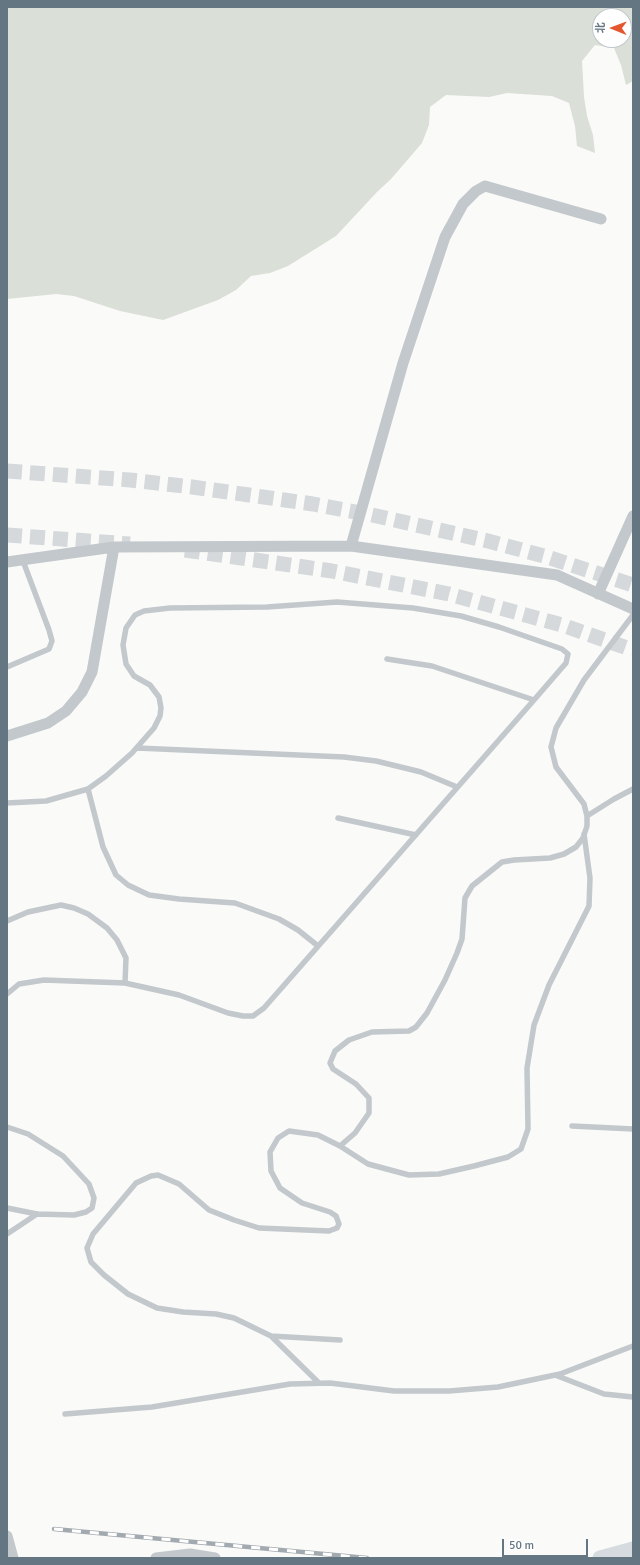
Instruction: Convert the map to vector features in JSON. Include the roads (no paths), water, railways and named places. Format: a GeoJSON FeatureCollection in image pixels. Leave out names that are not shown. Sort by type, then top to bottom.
{"type":"FeatureCollection","features":[{"type":"Feature","properties":{"kind":"main road"},"geometry":{"type":"LineString","coordinates":[[600,1558],[633,1549]]}},
{"type":"Feature","properties":{"kind":"street"},"geometry":{"type":"LineString","coordinates":[[351,546],[404,363],[446,237],[463,204],[476,191],[485,186],[601,219]]}},
{"type":"Feature","properties":{"kind":"street"},"geometry":{"type":"LineString","coordinates":[[598,594],[633,516]]}},
{"type":"Feature","properties":{"kind":"street"},"geometry":{"type":"LineString","coordinates":[[7,562],[114,548],[351,546],[557,575],[633,609]]}},
{"type":"Feature","properties":{"kind":"street"},"geometry":{"type":"LineString","coordinates":[[7,736],[48,722],[66,711],[82,692],[92,672],[114,548]]}},
{"type":"Feature","properties":{"kind":"street"},"geometry":{"type":"LineString","coordinates":[[7,1536],[13,1558]]}},
{"type":"Feature","properties":{"kind":"street"},"geometry":{"type":"LineString","coordinates":[[156,1558],[190,1554],[215,1558]]}},
{"type":"Feature","properties":{"kind":"lane"},"geometry":{"type":"LineString","coordinates":[[7,667],[49,649],[52,641],[23,561]]}},
{"type":"Feature","properties":{"kind":"lane"},"geometry":{"type":"LineString","coordinates":[[7,803],[46,801],[88,789],[106,776],[137,748],[154,728],[160,716],[161,708],[159,697],[150,685],[134,676],[126,664],[124,645],[126,628],[135,615],[144,610],[170,608],[267,607],[337,602],[413,608],[461,616],[499,627],[562,649],[568,654],[566,663],[534,700],[264,1008],[253,1016],[228,1013],[179,995],[125,983],[44,980],[18,984],[7,994]]}},
{"type":"Feature","properties":{"kind":"lane"},"geometry":{"type":"LineString","coordinates":[[340,1146],[356,1133],[370,1109],[369,1098],[356,1084],[333,1069],[330,1063],[335,1051],[349,1040],[372,1032],[409,1031],[416,1027],[427,1014],[457,953],[462,939],[465,898],[472,886],[502,862],[550,858],[564,854],[576,847],[583,838],[587,826],[587,816],[584,804],[556,767],[551,747],[556,728],[584,680],[633,615]]}},
{"type":"Feature","properties":{"kind":"lane"},"geometry":{"type":"LineString","coordinates":[[387,660],[432,666],[534,700]]}},
{"type":"Feature","properties":{"kind":"lane"},"geometry":{"type":"LineString","coordinates":[[137,748],[344,757],[376,761],[421,772],[458,787]]}},
{"type":"Feature","properties":{"kind":"lane"},"geometry":{"type":"LineString","coordinates":[[88,789],[103,847],[116,875],[128,885],[149,895],[179,899],[235,902],[279,919],[298,930],[318,946]]}},
{"type":"Feature","properties":{"kind":"lane"},"geometry":{"type":"LineString","coordinates":[[587,816],[625,792],[633,789]]}},
{"type":"Feature","properties":{"kind":"lane"},"geometry":{"type":"LineString","coordinates":[[338,818],[416,835]]}},
{"type":"Feature","properties":{"kind":"lane"},"geometry":{"type":"LineString","coordinates":[[319,1383],[271,1336],[234,1318],[216,1314],[183,1312],[157,1308],[128,1294],[104,1275],[91,1262],[87,1248],[93,1234],[136,1183],[151,1176],[158,1175],[179,1184],[209,1210],[259,1228],[329,1231],[337,1228],[339,1224],[336,1216],[330,1212],[302,1203],[280,1188],[271,1171],[270,1152],[278,1138],[289,1131],[318,1136],[340,1146],[368,1164],[409,1175],[439,1174],[474,1166],[508,1157],[521,1149],[528,1129],[527,1068],[534,1025],[549,985],[589,906],[590,878],[584,833]]}},
{"type":"Feature","properties":{"kind":"lane"},"geometry":{"type":"LineString","coordinates":[[7,921],[28,912],[61,905],[74,908],[88,914],[106,928],[117,940],[126,958],[125,983]]}},
{"type":"Feature","properties":{"kind":"lane"},"geometry":{"type":"LineString","coordinates":[[572,1126],[633,1129]]}},
{"type":"Feature","properties":{"kind":"lane"},"geometry":{"type":"LineString","coordinates":[[7,1127],[28,1134],[63,1156],[89,1184],[94,1198],[92,1208],[86,1212],[74,1215],[38,1214],[7,1208]]}},
{"type":"Feature","properties":{"kind":"lane"},"geometry":{"type":"LineString","coordinates":[[7,1234],[38,1214]]}},
{"type":"Feature","properties":{"kind":"lane"},"geometry":{"type":"LineString","coordinates":[[271,1336],[340,1340]]}},
{"type":"Feature","properties":{"kind":"lane"},"geometry":{"type":"LineString","coordinates":[[65,1414],[152,1407],[290,1384],[330,1383],[394,1391],[449,1391],[498,1387],[555,1376],[633,1346]]}},
{"type":"Feature","properties":{"kind":"lane"},"geometry":{"type":"LineString","coordinates":[[555,1376],[604,1394],[633,1397]]}},
{"type":"Feature","properties":{"kind":"tunnel"},"geometry":{"type":"LineString","coordinates":[[7,471],[130,480],[313,504],[372,515],[488,541],[544,556],[633,585]]}},
{"type":"Feature","properties":{"kind":"tunnel"},"geometry":{"type":"LineString","coordinates":[[7,535],[130,544]]}},
{"type":"Feature","properties":{"kind":"tunnel"},"geometry":{"type":"LineString","coordinates":[[185,550],[332,571],[449,594],[562,625],[633,650]]}},
{"type":"Feature","properties":{"kind":"railway"},"geometry":{"type":"LineString","coordinates":[[54,1529],[367,1558]]}}]}
